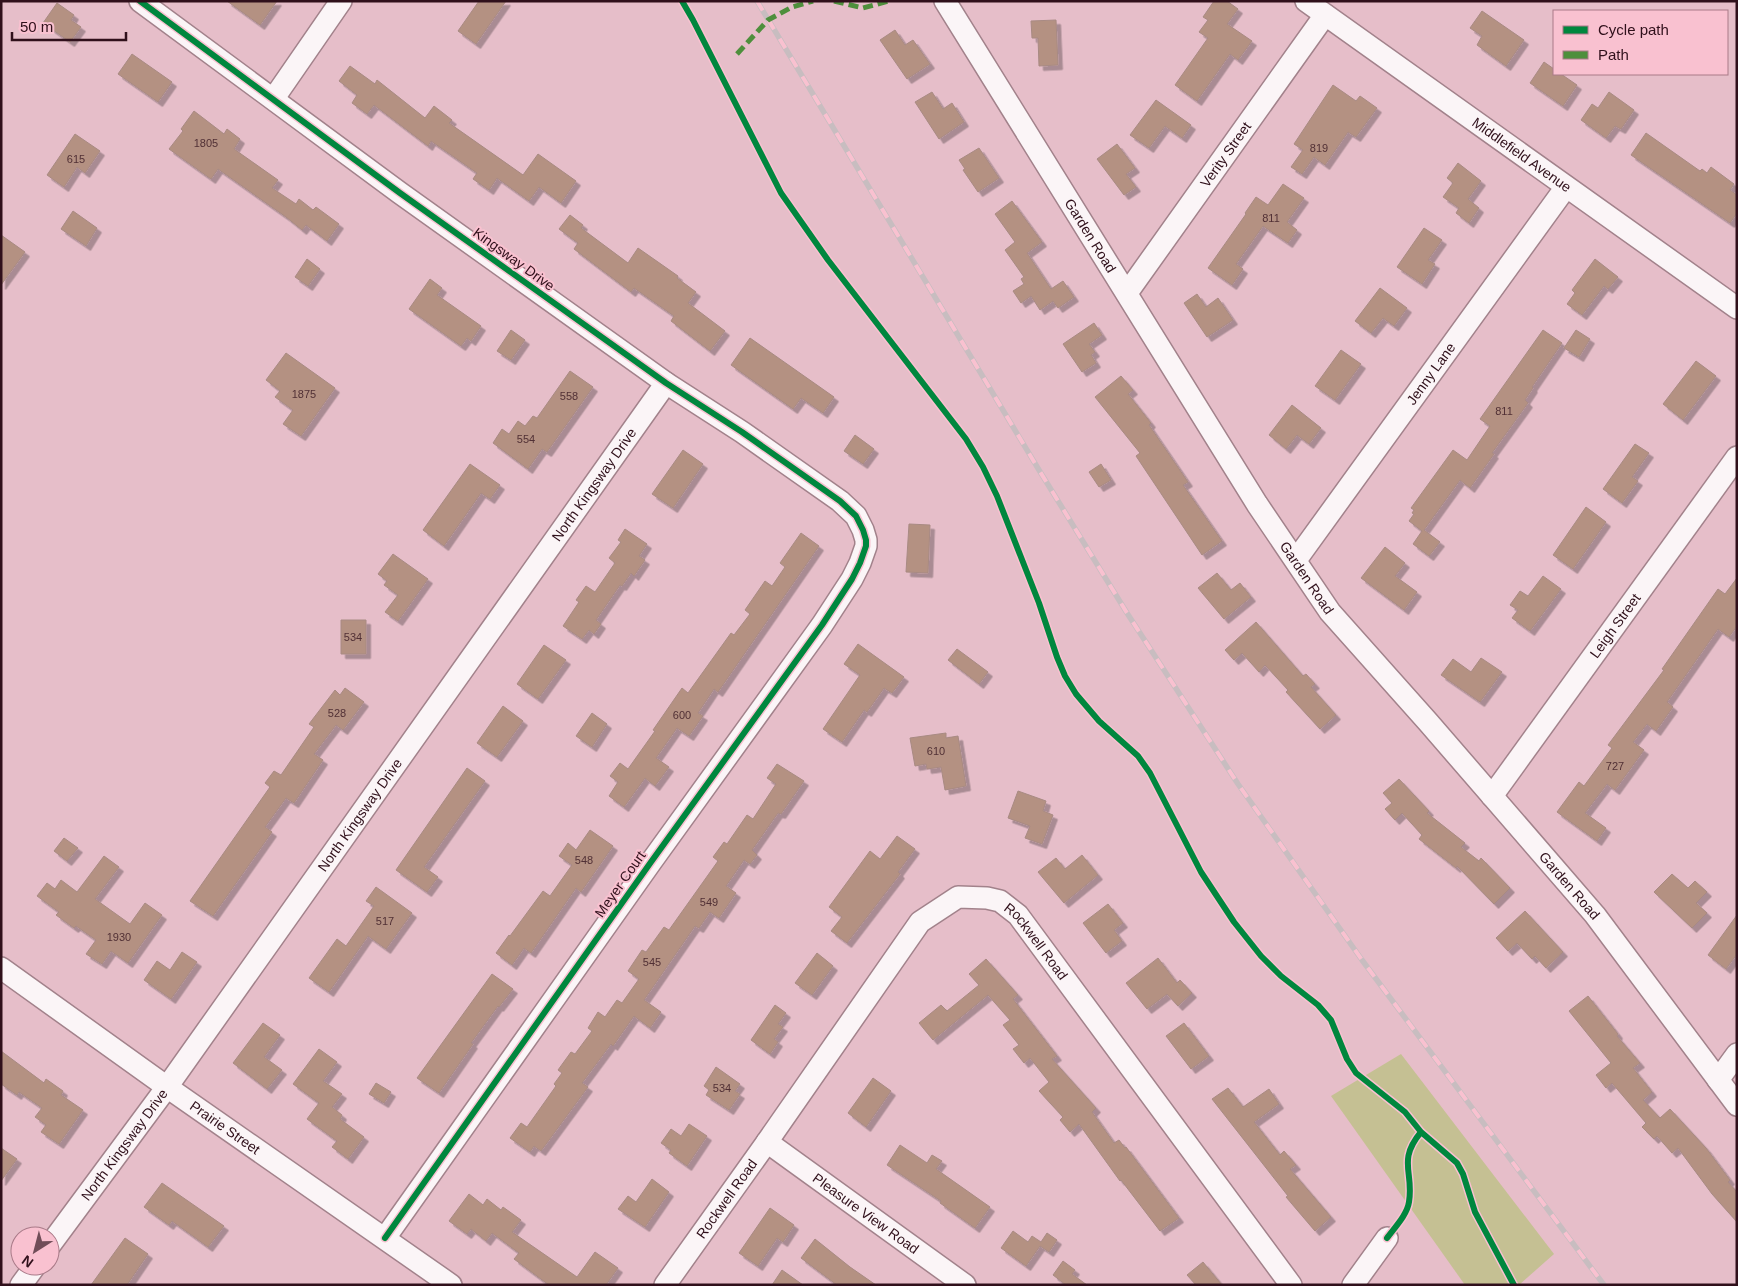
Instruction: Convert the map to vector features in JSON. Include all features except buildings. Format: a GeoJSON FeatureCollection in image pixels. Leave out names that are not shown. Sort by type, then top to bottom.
{"type":"FeatureCollection","features":[{"type":"Feature","properties":{"kind":"street","name":"Kingsway Drive"},"geometry":{"type":"LineString","coordinates":[[140,1],[274,98],[400,193],[666,383],[742,432],[840,501],[856,516],[866,540]]}},
{"type":"Feature","properties":{"kind":"street"},"geometry":{"type":"LineString","coordinates":[[274,98],[341,1]]}},
{"type":"Feature","properties":{"kind":"street","name":"Middlefield Avenue"},"geometry":{"type":"LineString","coordinates":[[1306,1],[1737,308]]}},
{"type":"Feature","properties":{"kind":"street","name":"Garden Road"},"geometry":{"type":"LineString","coordinates":[[954,6],[1127,294],[1257,504],[1330,612],[1595,915],[1737,1105]]}},
{"type":"Feature","properties":{"kind":"street","name":"Verity Street"},"geometry":{"type":"LineString","coordinates":[[1127,294],[1325,15]]}},
{"type":"Feature","properties":{"kind":"street","name":"Jenny Lane"},"geometry":{"type":"LineString","coordinates":[[1296,560],[1566,187]]}},
{"type":"Feature","properties":{"kind":"street","name":"North Kingsway Drive"},"geometry":{"type":"LineString","coordinates":[[60,1232],[167,1088],[666,383]]}},
{"type":"Feature","properties":{"kind":"street","name":"Leigh Street"},"geometry":{"type":"LineString","coordinates":[[1492,796],[1737,457]]}},
{"type":"Feature","properties":{"kind":"street","name":"Meyer Court"},"geometry":{"type":"LineString","coordinates":[[385,1238],[651,862],[822,625],[852,579],[860,563],[866,546],[866,540]]}},
{"type":"Feature","properties":{"kind":"street","name":"Rockwell Road"},"geometry":{"type":"LineString","coordinates":[[667,1281],[767,1142],[920,922],[958,897],[987,898],[1000,901],[1018,915],[1290,1285]]}},
{"type":"Feature","properties":{"kind":"street","name":"Prairie Street"},"geometry":{"type":"LineString","coordinates":[[1,968],[167,1088],[451,1285]]}},
{"type":"Feature","properties":{"kind":"street"},"geometry":{"type":"LineString","coordinates":[[1718,1080],[1737,1054]]}},
{"type":"Feature","properties":{"kind":"street","name":"Pleasure View Road"},"geometry":{"type":"LineString","coordinates":[[767,1142],[966,1285]]}},
{"type":"Feature","properties":{"kind":"street"},"geometry":{"type":"LineString","coordinates":[[1352,1285],[1387,1238]]}},
{"type":"Feature","properties":{"kind":"shaded area"},"geometry":{"type":"Polygon","coordinates":[[[1401,1054],[1554,1254],[1519,1285],[1465,1285],[1331,1096],[1401,1054]]]}},
{"type":"Feature","properties":{"kind":"railway"},"geometry":{"type":"LineString","coordinates":[[757,1],[1039,470],[1127,613],[1238,784],[1362,960],[1604,1285]]}},
{"type":"Feature","properties":{"kind":"marked path"},"geometry":{"type":"LineString","coordinates":[[737,54],[768,20],[792,7],[813,1]]}},
{"type":"Feature","properties":{"kind":"marked path"},"geometry":{"type":"LineString","coordinates":[[834,1],[863,8],[889,1]]}},
{"type":"Feature","properties":{"kind":"cycle path"},"geometry":{"type":"LineString","coordinates":[[140,1],[400,193],[666,383],[742,432],[840,501],[856,516],[866,540],[866,546],[860,563],[852,579],[822,625],[651,862],[385,1238]]}},
{"type":"Feature","properties":{"kind":"cycle path"},"geometry":{"type":"LineString","coordinates":[[682,1],[781,193],[828,260],[966,439],[983,467],[997,496],[1039,603],[1057,657],[1065,676],[1076,694],[1099,721],[1138,756],[1150,773],[1201,872],[1234,922],[1261,956],[1281,976],[1318,1005],[1331,1020],[1347,1059],[1356,1073],[1405,1112],[1421,1132],[1457,1163],[1463,1174],[1475,1212],[1514,1285]]}},
{"type":"Feature","properties":{"kind":"cycle path"},"geometry":{"type":"LineString","coordinates":[[1387,1238],[1408,1207],[1410,1192],[1408,1159],[1414,1142],[1421,1132]]}}]}
